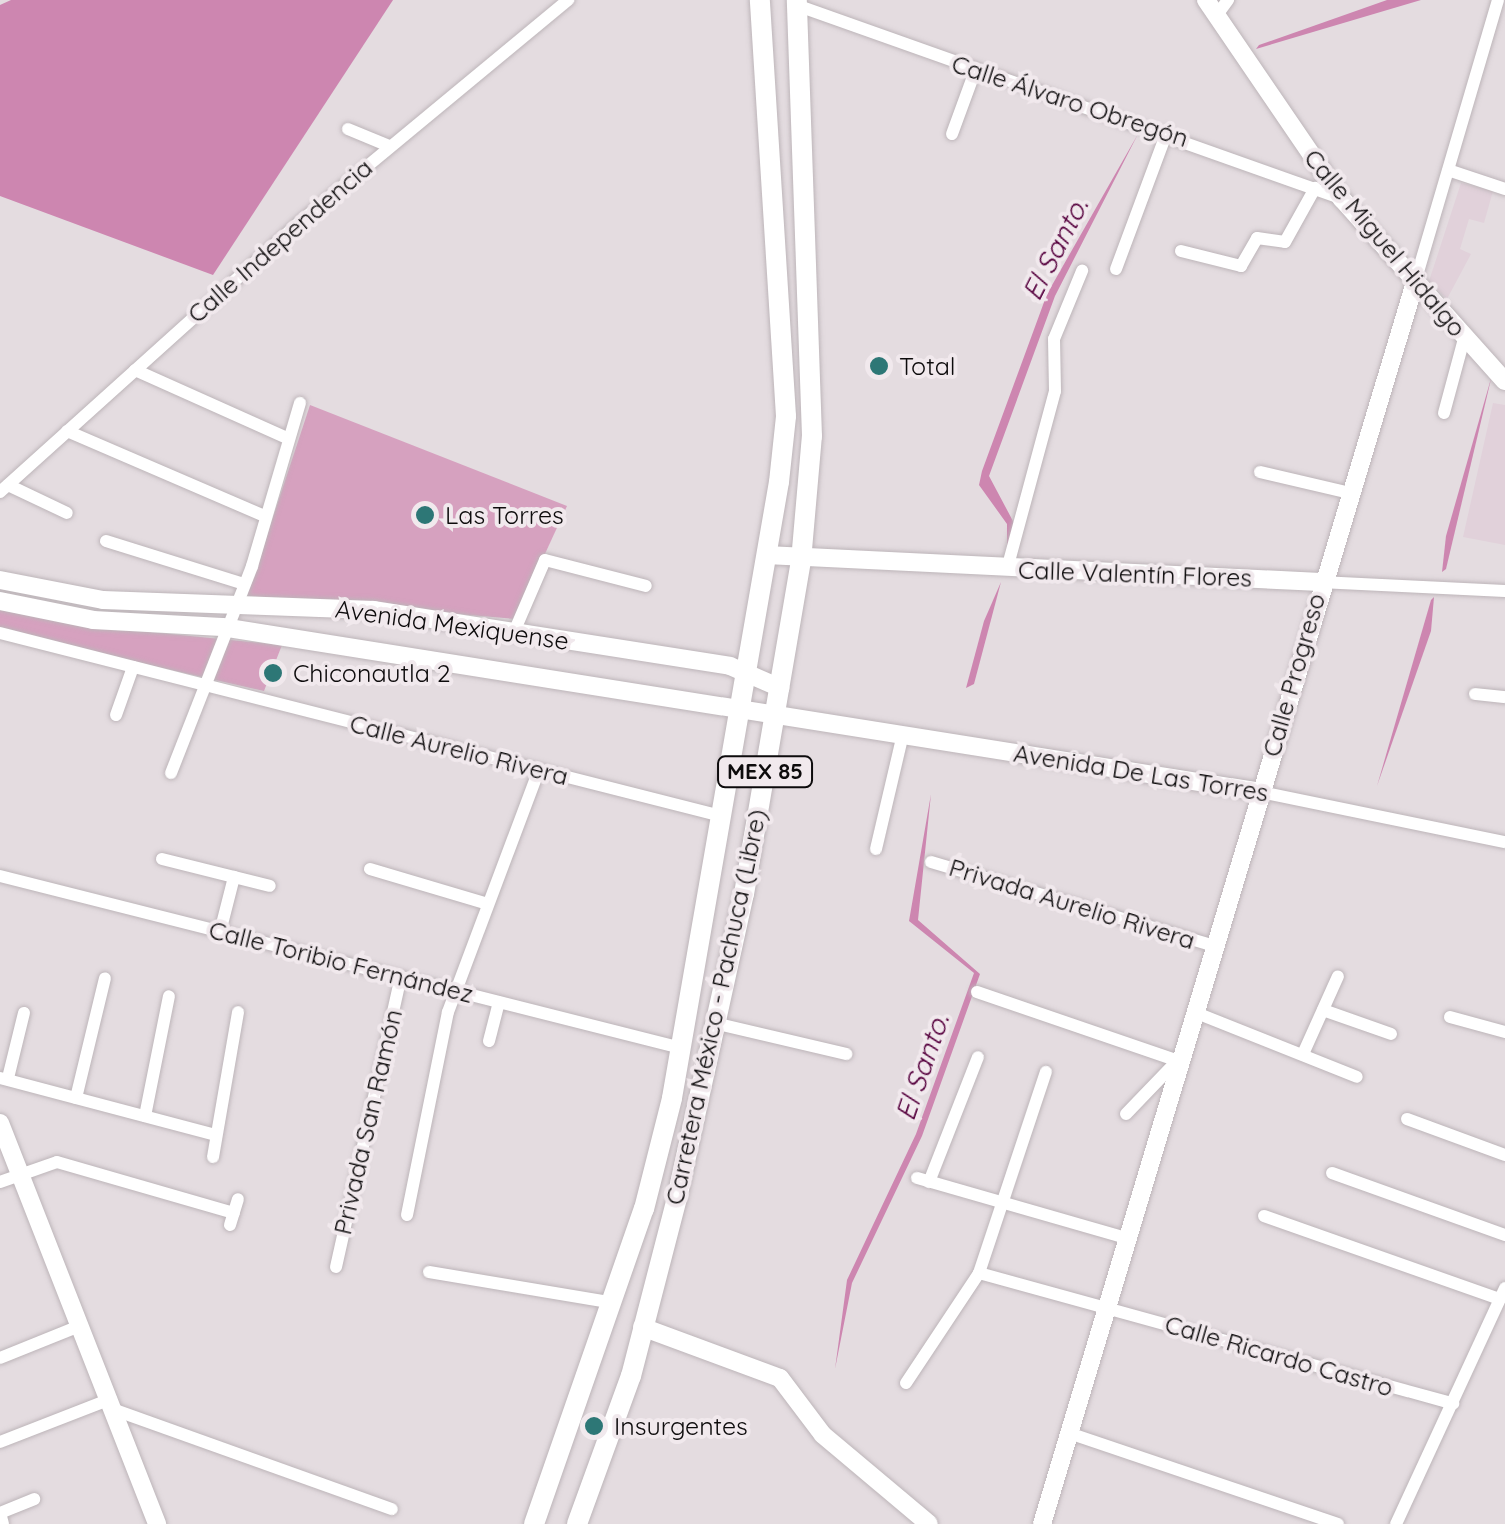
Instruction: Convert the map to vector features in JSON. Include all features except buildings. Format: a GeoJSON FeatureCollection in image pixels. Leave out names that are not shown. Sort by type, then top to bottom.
{"type":"FeatureCollection","features":[{"type":"Feature","properties":{"kind":"main road","name":"Carretera México - Pachuca (Libre)"},"geometry":{"type":"LineString","coordinates":[[534,1524],[614,1303],[681,1048],[717,814],[766,554],[786,416],[760,0]]}},
{"type":"Feature","properties":{"kind":"main road","name":"Carretera México - Pachuca (Libre)"},"geometry":{"type":"LineString","coordinates":[[577,1524],[642,1327],[714,1023],[801,561],[812,436],[796,3]]}},
{"type":"Feature","properties":{"kind":"street","name":"Calle Independencia"},"geometry":{"type":"LineString","coordinates":[[4,489],[388,146],[568,0]]}},
{"type":"Feature","properties":{"kind":"street","name":"Calle Progreso"},"geometry":{"type":"LineString","coordinates":[[1042,1524],[1261,792],[1346,492],[1450,171],[1498,0]]}},
{"type":"Feature","properties":{"kind":"street","name":"Calle Álvaro Obregón"},"geometry":{"type":"LineString","coordinates":[[796,3],[975,71],[1166,132],[1342,199]]}},
{"type":"Feature","properties":{"kind":"street","name":"Calle Miguel Hidalgo"},"geometry":{"type":"LineString","coordinates":[[1217,5],[1342,199],[1505,381]]}},
{"type":"Feature","properties":{"kind":"street"},"geometry":{"type":"LineString","coordinates":[[952,134],[975,71]]}},
{"type":"Feature","properties":{"kind":"street"},"geometry":{"type":"LineString","coordinates":[[348,130],[388,146]]}},
{"type":"Feature","properties":{"kind":"street"},"geometry":{"type":"LineString","coordinates":[[1116,269],[1166,132]]}},
{"type":"Feature","properties":{"kind":"street"},"geometry":{"type":"LineString","coordinates":[[1450,171],[1505,189]]}},
{"type":"Feature","properties":{"kind":"street"},"geometry":{"type":"LineString","coordinates":[[1181,250],[1241,266],[1256,238],[1286,242],[1315,188]]}},
{"type":"Feature","properties":{"kind":"street"},"geometry":{"type":"LineString","coordinates":[[1007,569],[1055,392],[1054,339],[1082,271]]}},
{"type":"Feature","properties":{"kind":"street"},"geometry":{"type":"LineString","coordinates":[[1444,413],[1464,339]]}},
{"type":"Feature","properties":{"kind":"street"},"geometry":{"type":"LineString","coordinates":[[136,370],[286,437]]}},
{"type":"Feature","properties":{"kind":"street"},"geometry":{"type":"LineString","coordinates":[[170,773],[222,627],[244,584],[286,437],[300,403]]}},
{"type":"Feature","properties":{"kind":"street"},"geometry":{"type":"LineString","coordinates":[[68,431],[264,516]]}},
{"type":"Feature","properties":{"kind":"street"},"geometry":{"type":"LineString","coordinates":[[1260,472],[1346,492]]}},
{"type":"Feature","properties":{"kind":"street"},"geometry":{"type":"LineString","coordinates":[[4,489],[67,513]]}},
{"type":"Feature","properties":{"kind":"street"},"geometry":{"type":"LineString","coordinates":[[106,541],[244,584]]}},
{"type":"Feature","properties":{"kind":"street","name":"Calle Valentín Flores"},"geometry":{"type":"LineString","coordinates":[[766,554],[801,561],[1505,591]]}},
{"type":"Feature","properties":{"kind":"street"},"geometry":{"type":"LineString","coordinates":[[514,632],[545,560],[646,586]]}},
{"type":"Feature","properties":{"kind":"street","name":"Avenida Mexiquense"},"geometry":{"type":"LineString","coordinates":[[0,580],[103,600],[374,610],[745,672],[780,688]]}},
{"type":"Feature","properties":{"kind":"street","name":"Avenida Mexiquense"},"geometry":{"type":"LineString","coordinates":[[0,601],[93,620],[222,627],[774,714]]}},
{"type":"Feature","properties":{"kind":"street","name":"Calle Aurelio Rivera"},"geometry":{"type":"LineString","coordinates":[[0,634],[717,814]]}},
{"type":"Feature","properties":{"kind":"street"},"geometry":{"type":"LineString","coordinates":[[116,716],[133,666]]}},
{"type":"Feature","properties":{"kind":"street"},"geometry":{"type":"LineString","coordinates":[[1476,694],[1505,697]]}},
{"type":"Feature","properties":{"kind":"street","name":"Avenida De Las Torres"},"geometry":{"type":"LineString","coordinates":[[774,714],[1261,792],[1505,842]]}},
{"type":"Feature","properties":{"kind":"street"},"geometry":{"type":"LineString","coordinates":[[876,849],[903,734]]}},
{"type":"Feature","properties":{"kind":"street"},"geometry":{"type":"LineString","coordinates":[[407,1215],[456,991],[539,770]]}},
{"type":"Feature","properties":{"kind":"street"},"geometry":{"type":"LineString","coordinates":[[162,859],[270,886]]}},
{"type":"Feature","properties":{"kind":"street","name":"Privada Aurelio Rivera"},"geometry":{"type":"LineString","coordinates":[[931,862],[1214,946]]}},
{"type":"Feature","properties":{"kind":"street"},"geometry":{"type":"LineString","coordinates":[[370,869],[488,904]]}},
{"type":"Feature","properties":{"kind":"street","name":"Calle Toribio Fernández"},"geometry":{"type":"LineString","coordinates":[[0,876],[681,1048]]}},
{"type":"Feature","properties":{"kind":"street"},"geometry":{"type":"LineString","coordinates":[[220,932],[234,877]]}},
{"type":"Feature","properties":{"kind":"street"},"geometry":{"type":"LineString","coordinates":[[1304,1054],[1338,976]]}},
{"type":"Feature","properties":{"kind":"street"},"geometry":{"type":"LineString","coordinates":[[76,1098],[105,978]]}},
{"type":"Feature","properties":{"kind":"street","name":"Privada San Ramón"},"geometry":{"type":"LineString","coordinates":[[336,1267],[401,978]]}},
{"type":"Feature","properties":{"kind":"street"},"geometry":{"type":"LineString","coordinates":[[977,992],[1178,1062],[1126,1114]]}},
{"type":"Feature","properties":{"kind":"street"},"geometry":{"type":"LineString","coordinates":[[144,1116],[169,996]]}},
{"type":"Feature","properties":{"kind":"street"},"geometry":{"type":"LineString","coordinates":[[489,1041],[499,1002]]}},
{"type":"Feature","properties":{"kind":"street"},"geometry":{"type":"LineString","coordinates":[[1324,1010],[1391,1034]]}},
{"type":"Feature","properties":{"kind":"street"},"geometry":{"type":"LineString","coordinates":[[213,1157],[238,1012]]}},
{"type":"Feature","properties":{"kind":"street"},"geometry":{"type":"LineString","coordinates":[[1194,1012],[1357,1077]]}},
{"type":"Feature","properties":{"kind":"street"},"geometry":{"type":"LineString","coordinates":[[24,1013],[4,1078],[216,1135]]}},
{"type":"Feature","properties":{"kind":"street"},"geometry":{"type":"LineString","coordinates":[[1450,1017],[1505,1032]]}},
{"type":"Feature","properties":{"kind":"street"},"geometry":{"type":"LineString","coordinates":[[714,1023],[846,1054]]}},
{"type":"Feature","properties":{"kind":"street"},"geometry":{"type":"LineString","coordinates":[[978,1057],[923,1180],[1126,1238]]}},
{"type":"Feature","properties":{"kind":"street"},"geometry":{"type":"LineString","coordinates":[[906,1383],[978,1273],[996,1202],[1046,1072]]}},
{"type":"Feature","properties":{"kind":"street"},"geometry":{"type":"LineString","coordinates":[[1407,1119],[1505,1155]]}},
{"type":"Feature","properties":{"kind":"street"},"geometry":{"type":"LineString","coordinates":[[0,1122],[157,1524]]}},
{"type":"Feature","properties":{"kind":"street"},"geometry":{"type":"LineString","coordinates":[[0,1182],[57,1162],[234,1212]]}},
{"type":"Feature","properties":{"kind":"street"},"geometry":{"type":"LineString","coordinates":[[1332,1174],[1505,1235]]}},
{"type":"Feature","properties":{"kind":"street"},"geometry":{"type":"LineString","coordinates":[[1264,1216],[1502,1294],[1396,1524]]}},
{"type":"Feature","properties":{"kind":"street"},"geometry":{"type":"LineString","coordinates":[[429,1272],[614,1303]]}},
{"type":"Feature","properties":{"kind":"street","name":"Calle Ricardo Castro"},"geometry":{"type":"LineString","coordinates":[[978,1273],[1453,1404]]}},
{"type":"Feature","properties":{"kind":"street"},"geometry":{"type":"LineString","coordinates":[[0,1358],[82,1325]]}},
{"type":"Feature","properties":{"kind":"street"},"geometry":{"type":"LineString","coordinates":[[642,1327],[780,1378],[822,1436],[923,1522]]}},
{"type":"Feature","properties":{"kind":"street"},"geometry":{"type":"LineString","coordinates":[[0,1442],[113,1404],[392,1509]]}},
{"type":"Feature","properties":{"kind":"street"},"geometry":{"type":"LineString","coordinates":[[1069,1433],[1338,1524]]}},
{"type":"Feature","properties":{"kind":"street"},"geometry":{"type":"LineString","coordinates":[[3,1524],[0,1513],[34,1499]]}},
{"type":"Feature","properties":{"kind":"shaded area"},"geometry":{"type":"Polygon","coordinates":[[[11,0],[393,0],[213,275],[0,196],[0,5],[11,0]]]}},
{"type":"Feature","properties":{"kind":"shaded area"},"geometry":{"type":"Polygon","coordinates":[[[1387,0],[1421,0],[1256,49],[1259,45],[1387,0]]]}},
{"type":"Feature","properties":{"kind":"shaded area"},"geometry":{"type":"Polygon","coordinates":[[[1138,134],[1055,296],[989,476],[1014,523],[1007,552],[1007,524],[979,485],[982,471],[1047,294],[1138,134]]]}},
{"type":"Feature","properties":{"kind":"shaded area"},"geometry":{"type":"Polygon","coordinates":[[[1461,183],[1493,191],[1484,223],[1469,219],[1460,249],[1471,254],[1447,299],[1429,281],[1461,183]]]}},
{"type":"Feature","properties":{"kind":"shaded area"},"geometry":{"type":"Polygon","coordinates":[[[1492,375],[1446,569],[1442,572],[1446,536],[1492,375]]]}},
{"type":"Feature","properties":{"kind":"shaded area"},"geometry":{"type":"Polygon","coordinates":[[[1493,403],[1505,405],[1505,545],[1463,537],[1493,403]]]}},
{"type":"Feature","properties":{"kind":"shaded area"},"geometry":{"type":"Polygon","coordinates":[[[310,405],[567,506],[515,619],[247,596],[310,405]]]}},
{"type":"Feature","properties":{"kind":"shaded area"},"geometry":{"type":"Polygon","coordinates":[[[1001,582],[974,684],[966,688],[984,621],[1001,582]]]}},
{"type":"Feature","properties":{"kind":"shaded area"},"geometry":{"type":"Polygon","coordinates":[[[1434,597],[1431,631],[1377,786],[1431,600],[1434,597]]]}},
{"type":"Feature","properties":{"kind":"shaded area"},"geometry":{"type":"Polygon","coordinates":[[[0,610],[90,626],[282,645],[264,691],[0,631],[0,610]]]}},
{"type":"Feature","properties":{"kind":"shaded area"},"geometry":{"type":"Polygon","coordinates":[[[931,794],[918,920],[980,974],[922,1136],[852,1283],[835,1369],[847,1280],[916,1134],[974,973],[909,921],[931,794]]]}},
{"type":"Feature","properties":{"kind":"place","name":"Total"},"geometry":{"type":"Point","coordinates":[879,366]}},
{"type":"Feature","properties":{"kind":"place","name":"Las Torres"},"geometry":{"type":"Point","coordinates":[425,515]}},
{"type":"Feature","properties":{"kind":"place","name":"Chiconautla 2"},"geometry":{"type":"Point","coordinates":[273,673]}},
{"type":"Feature","properties":{"kind":"place","name":"Insurgentes"},"geometry":{"type":"Point","coordinates":[594,1426]}},
{"type":"Feature","properties":{"kind":"water label","name":"El Santo."},"geometry":{"type":"Point","coordinates":[1055,249]}},
{"type":"Feature","properties":{"kind":"water label","name":"El Santo."},"geometry":{"type":"Point","coordinates":[922,1067]}}]}
